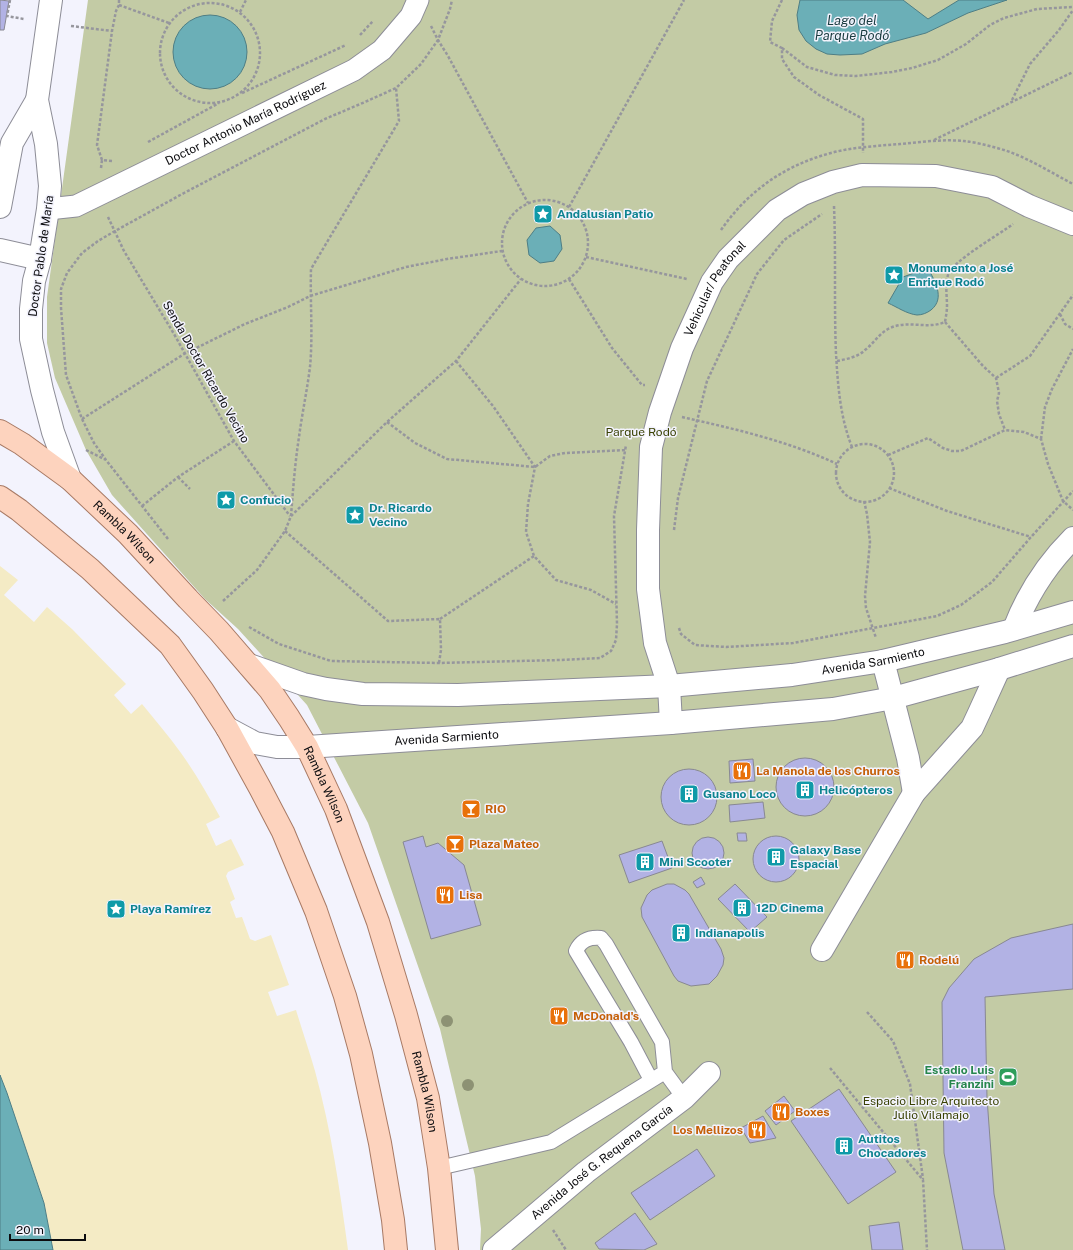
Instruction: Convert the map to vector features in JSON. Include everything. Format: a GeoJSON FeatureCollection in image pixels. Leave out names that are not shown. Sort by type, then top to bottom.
{"type":"FeatureCollection","features":[{"type":"Feature","properties":{"kind":"main road","name":"Rambla Wilson"},"geometry":{"type":"LineString","coordinates":[[0,431],[22,444],[70,479],[128,534],[249,665],[270,690],[307,747],[336,810],[378,922],[391,963],[428,1098],[439,1168],[447,1250]]}},
{"type":"Feature","properties":{"kind":"main road"},"geometry":{"type":"LineString","coordinates":[[0,497],[19,510],[90,569],[170,645],[227,728],[283,832],[316,910],[345,996],[380,1143],[393,1220],[396,1250]]}},
{"type":"Feature","properties":{"kind":"street","name":"Doctor Pablo de María"},"geometry":{"type":"LineString","coordinates":[[51,0],[37,100],[46,144],[50,186],[40,259],[34,281],[31,309],[31,339],[44,397],[70,479]]}},
{"type":"Feature","properties":{"kind":"street","name":"Doctor Antonio María Rodríguez"},"geometry":{"type":"LineString","coordinates":[[48,209],[76,206],[354,70],[382,50],[411,16],[418,0]]}},
{"type":"Feature","properties":{"kind":"street","name":"Doctor Pablo de María"},"geometry":{"type":"LineString","coordinates":[[0,207],[12,143],[37,100]]}},
{"type":"Feature","properties":{"kind":"street","name":"Vehicular/ Peatonal"},"geometry":{"type":"LineString","coordinates":[[669,686],[655,643],[648,589],[648,530],[651,447],[660,412],[682,348],[712,282],[728,259],[777,210],[803,194],[833,182],[862,174],[936,176],[985,186],[998,190],[1028,206],[1073,224]]}},
{"type":"Feature","properties":{"kind":"street"},"geometry":{"type":"LineString","coordinates":[[0,250],[40,259]]}},
{"type":"Feature","properties":{"kind":"street"},"geometry":{"type":"LineString","coordinates":[[1014,629],[1026,599],[1060,551],[1073,538]]}},
{"type":"Feature","properties":{"kind":"street","name":"Avenida Sarmiento"},"geometry":{"type":"LineString","coordinates":[[249,665],[303,684],[363,694],[458,695],[669,686],[792,675],[883,661],[1014,629],[1073,612]]}},
{"type":"Feature","properties":{"kind":"street","name":"Avenida Sarmiento"},"geometry":{"type":"LineString","coordinates":[[227,728],[255,743],[277,747],[307,747],[671,723],[833,709],[893,698],[999,669],[1073,646]]}},
{"type":"Feature","properties":{"kind":"street"},"geometry":{"type":"LineString","coordinates":[[883,661],[908,758],[914,793]]}},
{"type":"Feature","properties":{"kind":"street"},"geometry":{"type":"LineString","coordinates":[[822,950],[914,793],[972,728],[999,669]]}},
{"type":"Feature","properties":{"kind":"street"},"geometry":{"type":"LineString","coordinates":[[669,686],[671,723]]}},
{"type":"Feature","properties":{"kind":"street","name":"Avenida José G. Requena García"},"geometry":{"type":"LineString","coordinates":[[494,1250],[586,1172],[684,1098],[709,1073]]}},
{"type":"Feature","properties":{"kind":"lane"},"geometry":{"type":"LineString","coordinates":[[651,1080],[631,1042],[576,951],[584,940],[594,937],[601,938],[606,944],[662,1042],[665,1072],[684,1098]]}},
{"type":"Feature","properties":{"kind":"lane"},"geometry":{"type":"LineString","coordinates":[[439,1168],[551,1142],[665,1072]]}},
{"type":"Feature","properties":{"kind":"path"},"geometry":{"type":"LineString","coordinates":[[114,160],[109,162],[102,160],[97,145],[112,31],[119,0]]}},
{"type":"Feature","properties":{"kind":"path"},"geometry":{"type":"LineString","coordinates":[[240,12],[246,0]]}},
{"type":"Feature","properties":{"kind":"path"},"geometry":{"type":"LineString","coordinates":[[169,541],[106,460],[94,443],[82,419],[66,375],[61,289],[67,273],[82,253],[114,231],[325,119],[396,88],[421,64],[438,40],[452,0]]}},
{"type":"Feature","properties":{"kind":"path"},"geometry":{"type":"LineString","coordinates":[[569,207],[684,0]]}},
{"type":"Feature","properties":{"kind":"path"},"geometry":{"type":"LineString","coordinates":[[782,0],[772,21],[770,42],[782,48],[807,67],[835,75],[856,76],[892,72],[938,60],[966,44],[990,25],[1004,18],[1037,9],[1073,7]]}},
{"type":"Feature","properties":{"kind":"path"},"geometry":{"type":"LineString","coordinates":[[221,102],[203,103],[186,98],[172,88],[163,73],[159,56],[161,39],[169,23],[181,11],[197,4],[215,1],[232,7],[240,12],[256,32],[261,48],[259,66],[252,81],[240,94]]}},
{"type":"Feature","properties":{"kind":"path"},"geometry":{"type":"LineString","coordinates":[[119,5],[169,23]]}},
{"type":"Feature","properties":{"kind":"path"},"geometry":{"type":"LineString","coordinates":[[1012,101],[1030,64],[1059,30],[1073,10]]}},
{"type":"Feature","properties":{"kind":"path"},"geometry":{"type":"LineString","coordinates":[[359,36],[375,20]]}},
{"type":"Feature","properties":{"kind":"path"},"geometry":{"type":"LineString","coordinates":[[428,20],[528,203]]}},
{"type":"Feature","properties":{"kind":"path"},"geometry":{"type":"LineString","coordinates":[[146,144],[221,102],[231,99],[347,44]]}},
{"type":"Feature","properties":{"kind":"path"},"geometry":{"type":"LineString","coordinates":[[782,48],[782,59],[794,77],[819,95],[863,119],[862,174]]}},
{"type":"Feature","properties":{"kind":"path"},"geometry":{"type":"LineString","coordinates":[[932,141],[1073,72]]}},
{"type":"Feature","properties":{"kind":"path"},"geometry":{"type":"LineString","coordinates":[[221,602],[258,570],[285,531],[291,516],[299,436],[310,366],[311,269],[399,121],[396,88]]}},
{"type":"Feature","properties":{"kind":"path"},"geometry":{"type":"LineString","coordinates":[[718,234],[740,206],[758,188],[780,173],[830,153],[863,147],[932,141],[964,141],[998,148],[1023,156],[1073,184]]}},
{"type":"Feature","properties":{"kind":"path"},"geometry":{"type":"LineString","coordinates":[[542,200],[556,201],[569,207],[580,216],[586,229],[589,243],[586,257],[580,269],[569,279],[556,285],[541,286],[529,284],[521,279],[507,263],[502,251],[502,235],[507,222],[516,211],[528,203],[542,200]]}},
{"type":"Feature","properties":{"kind":"path"},"geometry":{"type":"LineString","coordinates":[[673,535],[678,498],[708,381],[757,274],[784,240],[834,206],[840,204]]}},
{"type":"Feature","properties":{"kind":"path"},"geometry":{"type":"LineString","coordinates":[[834,206],[834,296],[839,395],[843,418],[852,447]]}},
{"type":"Feature","properties":{"kind":"path"},"geometry":{"type":"LineString","coordinates":[[1005,430],[998,414],[996,378],[983,366],[945,322],[947,306],[946,284],[950,268],[1017,221]]}},
{"type":"Feature","properties":{"kind":"path","name":"Senda Doctor Ricardo Vecino"},"geometry":{"type":"LineString","coordinates":[[114,231],[124,251],[234,441],[291,516]]}},
{"type":"Feature","properties":{"kind":"path"},"geometry":{"type":"LineString","coordinates":[[82,419],[184,354],[245,324],[288,307],[310,296],[406,267],[502,251]]}},
{"type":"Feature","properties":{"kind":"path"},"geometry":{"type":"LineString","coordinates":[[586,257],[689,279],[686,286]]}},
{"type":"Feature","properties":{"kind":"path"},"geometry":{"type":"LineString","coordinates":[[291,516],[388,422],[456,361],[521,279]]}},
{"type":"Feature","properties":{"kind":"path"},"geometry":{"type":"LineString","coordinates":[[569,279],[612,348],[642,384],[668,390]]}},
{"type":"Feature","properties":{"kind":"path"},"geometry":{"type":"LineString","coordinates":[[996,378],[1030,356],[1073,296]]}},
{"type":"Feature","properties":{"kind":"path"},"geometry":{"type":"LineString","coordinates":[[1060,314],[1065,324],[1073,329]]}},
{"type":"Feature","properties":{"kind":"path"},"geometry":{"type":"LineString","coordinates":[[837,361],[852,358],[864,351],[887,329],[898,326],[938,325],[945,322]]}},
{"type":"Feature","properties":{"kind":"path"},"geometry":{"type":"LineString","coordinates":[[1073,349],[1052,389],[1045,407],[1042,439],[1048,464],[1063,501],[1073,510]]}},
{"type":"Feature","properties":{"kind":"path"},"geometry":{"type":"LineString","coordinates":[[456,361],[493,406],[534,467],[528,504],[526,532],[534,556],[556,580],[591,590],[616,604]]}},
{"type":"Feature","properties":{"kind":"path"},"geometry":{"type":"LineString","coordinates":[[640,392],[645,378]]}},
{"type":"Feature","properties":{"kind":"path"},"geometry":{"type":"LineString","coordinates":[[660,412],[744,432],[823,457],[838,464]]}},
{"type":"Feature","properties":{"kind":"path"},"geometry":{"type":"LineString","coordinates":[[388,422],[416,443],[447,460],[534,467],[550,456],[651,447]]}},
{"type":"Feature","properties":{"kind":"path"},"geometry":{"type":"LineString","coordinates":[[888,455],[928,438],[943,448],[952,451],[961,451],[1005,430],[1024,432],[1042,439]]}},
{"type":"Feature","properties":{"kind":"path"},"geometry":{"type":"LineString","coordinates":[[142,506],[178,477],[234,441]]}},
{"type":"Feature","properties":{"kind":"path"},"geometry":{"type":"LineString","coordinates":[[243,624],[279,644],[331,661],[439,663],[600,658],[611,651],[616,640],[614,516],[626,443]]}},
{"type":"Feature","properties":{"kind":"path"},"geometry":{"type":"LineString","coordinates":[[862,444],[872,445],[881,449],[888,455],[894,472],[893,480],[889,488],[878,498],[871,501],[851,498],[842,490],[837,481],[836,475],[841,457],[852,447],[862,444]]}},
{"type":"Feature","properties":{"kind":"path"},"geometry":{"type":"LineString","coordinates":[[86,450],[106,460]]}},
{"type":"Feature","properties":{"kind":"path"},"geometry":{"type":"LineString","coordinates":[[178,477],[190,489]]}},
{"type":"Feature","properties":{"kind":"path"},"geometry":{"type":"LineString","coordinates":[[889,488],[947,511],[1031,536]]}},
{"type":"Feature","properties":{"kind":"path"},"geometry":{"type":"LineString","coordinates":[[678,627],[680,634],[695,645],[726,647],[794,643],[937,616],[961,605],[992,582],[1031,536],[1073,491]]}},
{"type":"Feature","properties":{"kind":"path"},"geometry":{"type":"LineString","coordinates":[[864,501],[870,542],[866,608],[873,628]]}},
{"type":"Feature","properties":{"kind":"path"},"geometry":{"type":"LineString","coordinates":[[285,531],[388,621],[440,619],[534,556]]}},
{"type":"Feature","properties":{"kind":"path"},"geometry":{"type":"LineString","coordinates":[[439,663],[441,650],[440,619]]}},
{"type":"Feature","properties":{"kind":"path"},"geometry":{"type":"LineString","coordinates":[[868,1012],[893,1041],[910,1084],[923,1180],[927,1250]]}},
{"type":"Feature","properties":{"kind":"path"},"geometry":{"type":"LineString","coordinates":[[830,1068],[923,1180]]}},
{"type":"Feature","properties":{"kind":"green space","name":"Parque Rodó"},"geometry":{"type":"Polygon","coordinates":[[[88,0],[1073,0],[1073,1250],[480,1250],[481,1229],[475,1176],[440,1029],[368,823],[307,705],[238,629],[205,599],[112,495],[86,450],[55,378],[47,343],[47,297],[88,0]]]}},
{"type":"Feature","properties":{"kind":"sand","name":"Playa Ramírez"},"geometry":{"type":"Polygon","coordinates":[[[0,566],[18,580],[4,595],[34,622],[47,607],[72,629],[126,684],[114,695],[131,714],[142,704],[172,740],[202,785],[220,817],[206,824],[216,846],[231,839],[244,865],[228,872],[226,876],[235,899],[230,902],[236,918],[242,917],[250,939],[255,941],[271,935],[289,985],[268,992],[277,1016],[296,1010],[313,1063],[330,1137],[348,1250],[53,1250],[44,1203],[0,1075],[0,566]]]}},
{"type":"Feature","properties":{"kind":"water","name":"Lago del Parque Rodó"},"geometry":{"type":"Polygon","coordinates":[[[800,0],[903,0],[928,19],[959,0],[1007,0],[968,13],[926,33],[885,44],[862,54],[840,55],[827,54],[816,49],[806,41],[799,30],[797,15],[800,0]]]}},
{"type":"Feature","properties":{"kind":"water"},"geometry":{"type":"Polygon","coordinates":[[[210,15],[224,18],[236,26],[244,38],[247,52],[244,66],[236,78],[224,86],[210,89],[196,86],[184,78],[176,66],[173,52],[176,38],[184,26],[196,18],[210,15]]]}},
{"type":"Feature","properties":{"kind":"water"},"geometry":{"type":"Polygon","coordinates":[[[550,226],[560,235],[562,249],[554,261],[540,263],[529,255],[527,240],[536,228],[550,226]]]}},
{"type":"Feature","properties":{"kind":"water"},"geometry":{"type":"Polygon","coordinates":[[[928,268],[936,283],[938,295],[938,300],[931,310],[924,314],[917,315],[906,312],[888,303],[903,277],[928,268]]]}},
{"type":"Feature","properties":{"kind":"water"},"geometry":{"type":"Polygon","coordinates":[[[0,1075],[44,1203],[53,1250],[0,1250],[0,1075]]]}},
{"type":"Feature","properties":{"kind":"building"},"geometry":{"type":"Polygon","coordinates":[[[0,0],[9,1],[4,30],[0,30],[0,0]]]}},
{"type":"Feature","properties":{"kind":"building","name":"Helicópteros"},"geometry":{"type":"Polygon","coordinates":[[[799,758],[811,758],[826,766],[834,781],[834,793],[826,808],[811,816],[799,816],[784,808],[776,793],[776,781],[784,766],[799,758]]]}},
{"type":"Feature","properties":{"kind":"building","name":"La Manola de los Churros"},"geometry":{"type":"Polygon","coordinates":[[[753,759],[755,781],[730,783],[729,761],[753,759]]]}},
{"type":"Feature","properties":{"kind":"building","name":"Gusano Loco"},"geometry":{"type":"Polygon","coordinates":[[[683,769],[695,769],[705,773],[713,781],[717,791],[717,803],[713,813],[705,821],[695,825],[683,825],[673,821],[665,813],[661,803],[661,791],[665,781],[673,773],[683,769]]]}},
{"type":"Feature","properties":{"kind":"building"},"geometry":{"type":"Polygon","coordinates":[[[763,802],[765,818],[730,822],[729,805],[763,802]]]}},
{"type":"Feature","properties":{"kind":"building"},"geometry":{"type":"Polygon","coordinates":[[[737,833],[746,833],[747,841],[738,841],[737,833]]]}},
{"type":"Feature","properties":{"kind":"building","name":"Lisa"},"geometry":{"type":"Polygon","coordinates":[[[423,836],[426,847],[438,843],[464,865],[481,925],[431,939],[403,842],[423,836]]]}},
{"type":"Feature","properties":{"kind":"building","name":"Galaxy Base Espacial"},"geometry":{"type":"Polygon","coordinates":[[[771,836],[781,836],[793,842],[798,850],[798,868],[793,876],[785,881],[771,882],[763,879],[756,872],[753,864],[753,854],[756,846],[763,839],[771,836]]]}},
{"type":"Feature","properties":{"kind":"building"},"geometry":{"type":"Polygon","coordinates":[[[705,837],[711,837],[721,844],[724,853],[723,859],[717,866],[711,869],[705,869],[695,862],[692,856],[692,850],[699,840],[705,837]]]}},
{"type":"Feature","properties":{"kind":"building","name":"Mini Scooter"},"geometry":{"type":"Polygon","coordinates":[[[662,841],[672,868],[629,883],[619,855],[662,841]]]}},
{"type":"Feature","properties":{"kind":"building"},"geometry":{"type":"Polygon","coordinates":[[[701,877],[705,884],[697,888],[693,882],[701,877]]]}},
{"type":"Feature","properties":{"kind":"building","name":"Indianapolis"},"geometry":{"type":"Polygon","coordinates":[[[667,884],[674,884],[689,894],[721,949],[724,958],[723,965],[717,976],[709,984],[691,986],[678,981],[642,917],[641,908],[647,895],[652,890],[667,884]]]}},
{"type":"Feature","properties":{"kind":"building","name":"12D Cinema"},"geometry":{"type":"Polygon","coordinates":[[[735,884],[767,917],[750,932],[718,899],[735,884]]]}},
{"type":"Feature","properties":{"kind":"building"},"geometry":{"type":"Polygon","coordinates":[[[1073,924],[1073,989],[985,997],[987,1098],[994,1194],[1005,1250],[963,1250],[944,1153],[942,1002],[949,988],[974,959],[1011,938],[1073,924]]]}},
{"type":"Feature","properties":{"kind":"building","name":"Autitos Chocadores"},"geometry":{"type":"Polygon","coordinates":[[[839,1089],[896,1172],[848,1204],[791,1121],[839,1089]]]}},
{"type":"Feature","properties":{"kind":"building"},"geometry":{"type":"Polygon","coordinates":[[[784,1096],[795,1111],[776,1125],[765,1111],[784,1096]]]}},
{"type":"Feature","properties":{"kind":"building"},"geometry":{"type":"Polygon","coordinates":[[[763,1116],[776,1138],[750,1143],[741,1128],[763,1116]]]}},
{"type":"Feature","properties":{"kind":"building"},"geometry":{"type":"Polygon","coordinates":[[[697,1149],[715,1176],[650,1220],[631,1193],[697,1149]]]}},
{"type":"Feature","properties":{"kind":"building"},"geometry":{"type":"Polygon","coordinates":[[[635,1213],[657,1244],[644,1250],[599,1249],[595,1243],[635,1213]]]}},
{"type":"Feature","properties":{"kind":"building"},"geometry":{"type":"Polygon","coordinates":[[[899,1222],[903,1250],[872,1250],[869,1226],[899,1222]]]}},
{"type":"Feature","properties":{"kind":"place","name":"Andalusian Patio"},"geometry":{"type":"Point","coordinates":[543,214]}},
{"type":"Feature","properties":{"kind":"place","name":"Monumento a José Enrique Rodó"},"geometry":{"type":"Point","coordinates":[894,275]}},
{"type":"Feature","properties":{"kind":"place","name":"Confucio"},"geometry":{"type":"Point","coordinates":[226,500]}},
{"type":"Feature","properties":{"kind":"place","name":"Dr. Ricardo Vecino"},"geometry":{"type":"Point","coordinates":[355,515]}},
{"type":"Feature","properties":{"kind":"place","name":"La Manola de los Churros"},"geometry":{"type":"Point","coordinates":[742,771]}},
{"type":"Feature","properties":{"kind":"place","name":"Helicópteros"},"geometry":{"type":"Point","coordinates":[805,790]}},
{"type":"Feature","properties":{"kind":"place","name":"Gusano Loco"},"geometry":{"type":"Point","coordinates":[689,794]}},
{"type":"Feature","properties":{"kind":"place","name":"RIO"},"geometry":{"type":"Point","coordinates":[471,809]}},
{"type":"Feature","properties":{"kind":"place","name":"Plaza Mateo"},"geometry":{"type":"Point","coordinates":[455,844]}},
{"type":"Feature","properties":{"kind":"place","name":"Galaxy Base Espacial"},"geometry":{"type":"Point","coordinates":[776,857]}},
{"type":"Feature","properties":{"kind":"place","name":"Mini Scooter"},"geometry":{"type":"Point","coordinates":[645,862]}},
{"type":"Feature","properties":{"kind":"place","name":"Lisa"},"geometry":{"type":"Point","coordinates":[445,895]}},
{"type":"Feature","properties":{"kind":"place","name":"12D Cinema"},"geometry":{"type":"Point","coordinates":[742,908]}},
{"type":"Feature","properties":{"kind":"place","name":"Playa Ramírez"},"geometry":{"type":"Point","coordinates":[116,909]}},
{"type":"Feature","properties":{"kind":"place","name":"Indianapolis"},"geometry":{"type":"Point","coordinates":[681,933]}},
{"type":"Feature","properties":{"kind":"place","name":"Rodelú"},"geometry":{"type":"Point","coordinates":[905,960]}},
{"type":"Feature","properties":{"kind":"place","name":"McDonald's"},"geometry":{"type":"Point","coordinates":[559,1016]}},
{"type":"Feature","properties":{"kind":"place","name":"Estadio Luis Franzini"},"geometry":{"type":"Point","coordinates":[1008,1077]}},
{"type":"Feature","properties":{"kind":"place","name":"Boxes"},"geometry":{"type":"Point","coordinates":[781,1112]}},
{"type":"Feature","properties":{"kind":"place","name":"Los Mellizos"},"geometry":{"type":"Point","coordinates":[757,1130]}},
{"type":"Feature","properties":{"kind":"place","name":"Autitos Chocadores"},"geometry":{"type":"Point","coordinates":[844,1146]}},
{"type":"Feature","properties":{"kind":"park label","name":"Espacio Libre Arquitecto Julio Vilamajo"},"geometry":{"type":"Point","coordinates":[931,1108]}}]}
